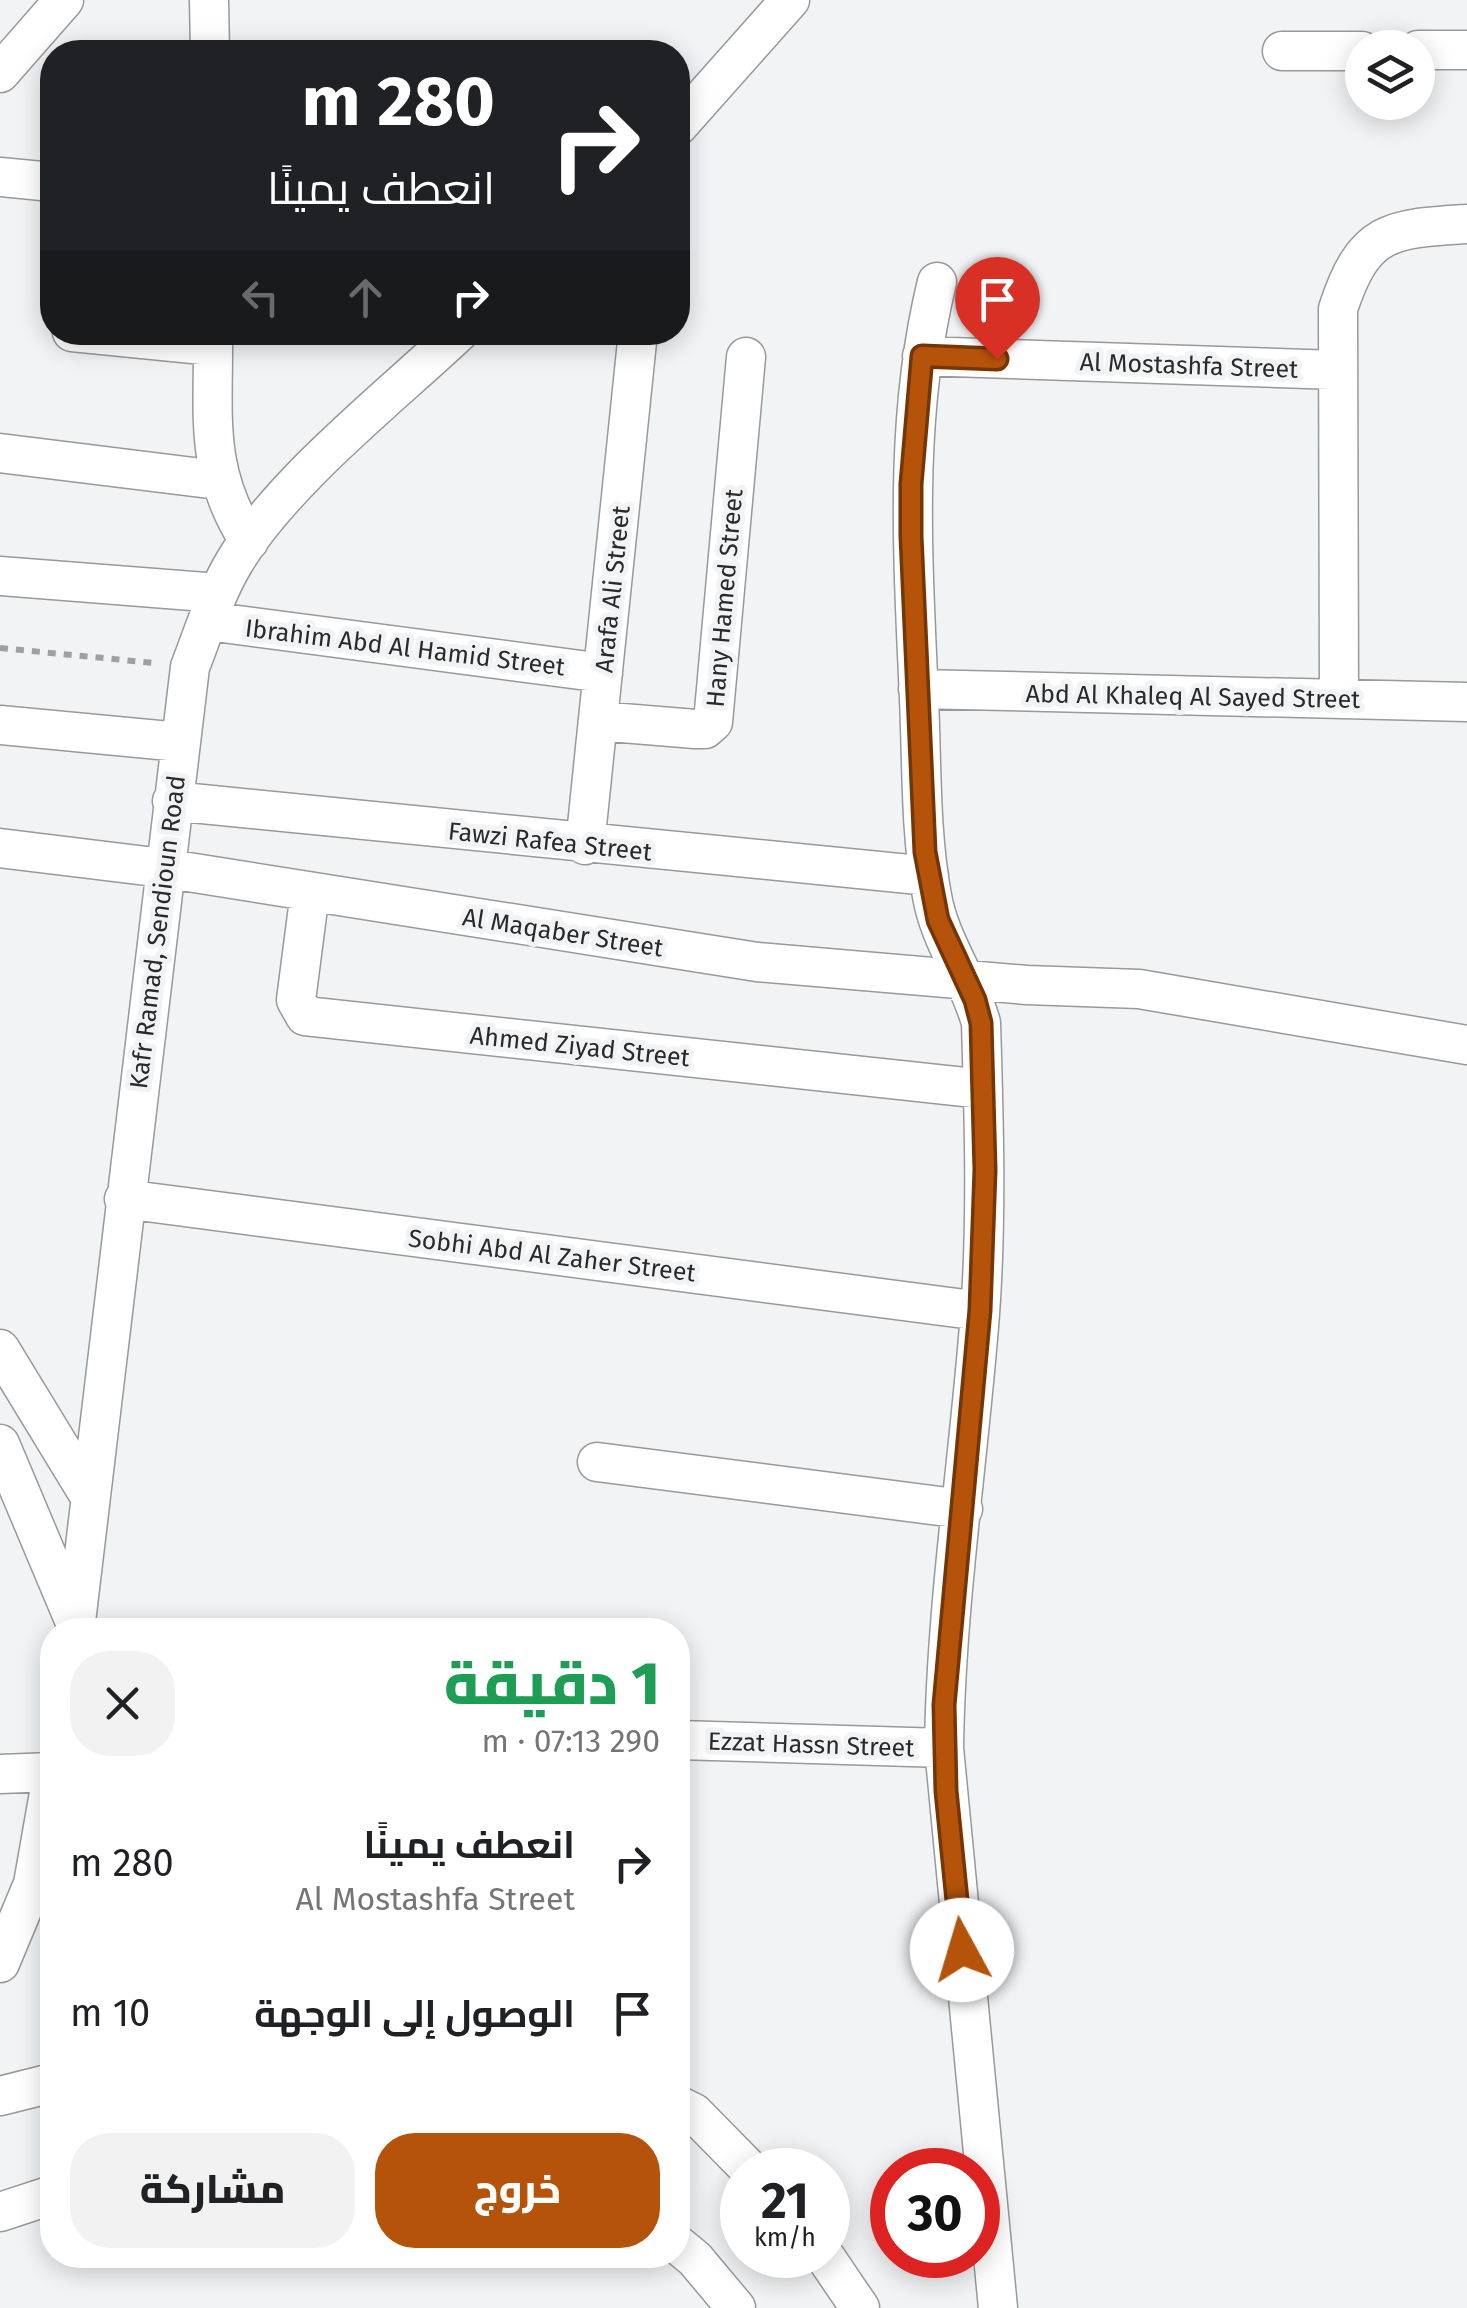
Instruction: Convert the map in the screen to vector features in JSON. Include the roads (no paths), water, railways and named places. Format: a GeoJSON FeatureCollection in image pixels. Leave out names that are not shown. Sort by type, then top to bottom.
{"type":"FeatureCollection","features":[{"type":"Feature","properties":{"kind":"street"},"geometry":{"type":"LineString","coordinates":[[0,73],[17,34],[64,0]]}},
{"type":"Feature","properties":{"kind":"street"},"geometry":{"type":"LineString","coordinates":[[209,0],[210,40]]}},
{"type":"Feature","properties":{"kind":"street"},"geometry":{"type":"LineString","coordinates":[[690,112],[790,0]]}},
{"type":"Feature","properties":{"kind":"street"},"geometry":{"type":"LineString","coordinates":[[1435,50],[1467,50]]}},
{"type":"Feature","properties":{"kind":"street"},"geometry":{"type":"LineString","coordinates":[[1282,52],[1345,51]]}},
{"type":"Feature","properties":{"kind":"street"},"geometry":{"type":"LineString","coordinates":[[0,177],[40,181]]}},
{"type":"Feature","properties":{"kind":"street"},"geometry":{"type":"LineString","coordinates":[[1339,700],[1338,310],[1349,275],[1366,249],[1402,228],[1467,224]]}},
{"type":"Feature","properties":{"kind":"street"},"geometry":{"type":"LineString","coordinates":[[937,282],[922,356],[911,484],[928,876],[941,931],[981,1023],[985,1170],[980,1310],[947,1662],[944,1748],[998,2308]]}},
{"type":"Feature","properties":{"kind":"street"},"geometry":{"type":"LineString","coordinates":[[213,345],[213,449],[218,480],[230,512],[250,541]]}},
{"type":"Feature","properties":{"kind":"street","name":"Kafr Ramad, Sendioun Road"},"geometry":{"type":"LineString","coordinates":[[77,1618],[190,667],[212,607],[271,512],[446,345]]}},
{"type":"Feature","properties":{"kind":"street","name":"Arafa Ali Street"},"geometry":{"type":"LineString","coordinates":[[585,845],[637,345]]}},
{"type":"Feature","properties":{"kind":"street","name":"Al Mostashfa Street"},"geometry":{"type":"LineString","coordinates":[[922,356],[1337,370]]}},
{"type":"Feature","properties":{"kind":"street","name":"Hany Hamed Street"},"geometry":{"type":"LineString","coordinates":[[598,721],[695,729],[705,729],[713,722],[746,357]]}},
{"type":"Feature","properties":{"kind":"street"},"geometry":{"type":"LineString","coordinates":[[0,454],[218,480]]}},
{"type":"Feature","properties":{"kind":"street","name":"Ibrahim Abd Al Hamid Street"},"geometry":{"type":"LineString","coordinates":[[0,576],[604,672]]}},
{"type":"Feature","properties":{"kind":"street","name":"Abd Al Khaleq Al Sayed Street"},"geometry":{"type":"LineString","coordinates":[[918,690],[1467,702]]}},
{"type":"Feature","properties":{"kind":"street"},"geometry":{"type":"LineString","coordinates":[[0,725],[180,742]]}},
{"type":"Feature","properties":{"kind":"street","name":"Fawzi Rafea Street"},"geometry":{"type":"LineString","coordinates":[[172,802],[928,876]]}},
{"type":"Feature","properties":{"kind":"street","name":"Al Maqaber Street"},"geometry":{"type":"LineString","coordinates":[[0,848],[164,868],[741,960],[1139,989],[1467,1045]]}},
{"type":"Feature","properties":{"kind":"street","name":"Ahmed Ziyad Street"},"geometry":{"type":"LineString","coordinates":[[310,892],[296,1000],[305,1016],[983,1089]]}},
{"type":"Feature","properties":{"kind":"street","name":"Sobhi Abd Al Zaher Street"},"geometry":{"type":"LineString","coordinates":[[124,1199],[980,1310]]}},
{"type":"Feature","properties":{"kind":"street"},"geometry":{"type":"LineString","coordinates":[[0,1349],[89,1495]]}},
{"type":"Feature","properties":{"kind":"street"},"geometry":{"type":"LineString","coordinates":[[0,1444],[72,1618]]}},
{"type":"Feature","properties":{"kind":"street"},"geometry":{"type":"LineString","coordinates":[[596,1462],[962,1509]]}},
{"type":"Feature","properties":{"kind":"street","name":"Ezzat Hassn Street"},"geometry":{"type":"LineString","coordinates":[[690,1740],[944,1748]]}},
{"type":"Feature","properties":{"kind":"street"},"geometry":{"type":"LineString","coordinates":[[0,1774],[40,1774]]}},
{"type":"Feature","properties":{"kind":"street"},"geometry":{"type":"LineString","coordinates":[[0,1964],[33,1884],[40,1843]]}},
{"type":"Feature","properties":{"kind":"street"},"geometry":{"type":"LineString","coordinates":[[0,2096],[40,2086]]}},
{"type":"Feature","properties":{"kind":"street"},"geometry":{"type":"LineString","coordinates":[[690,2111],[728,2148]]}},
{"type":"Feature","properties":{"kind":"street"},"geometry":{"type":"LineString","coordinates":[[0,2212],[40,2199]]}},
{"type":"Feature","properties":{"kind":"street"},"geometry":{"type":"LineString","coordinates":[[690,2257],[736,2308]]}},
{"type":"Feature","properties":{"kind":"street"},"geometry":{"type":"LineString","coordinates":[[840,2278],[860,2308]]}}]}
